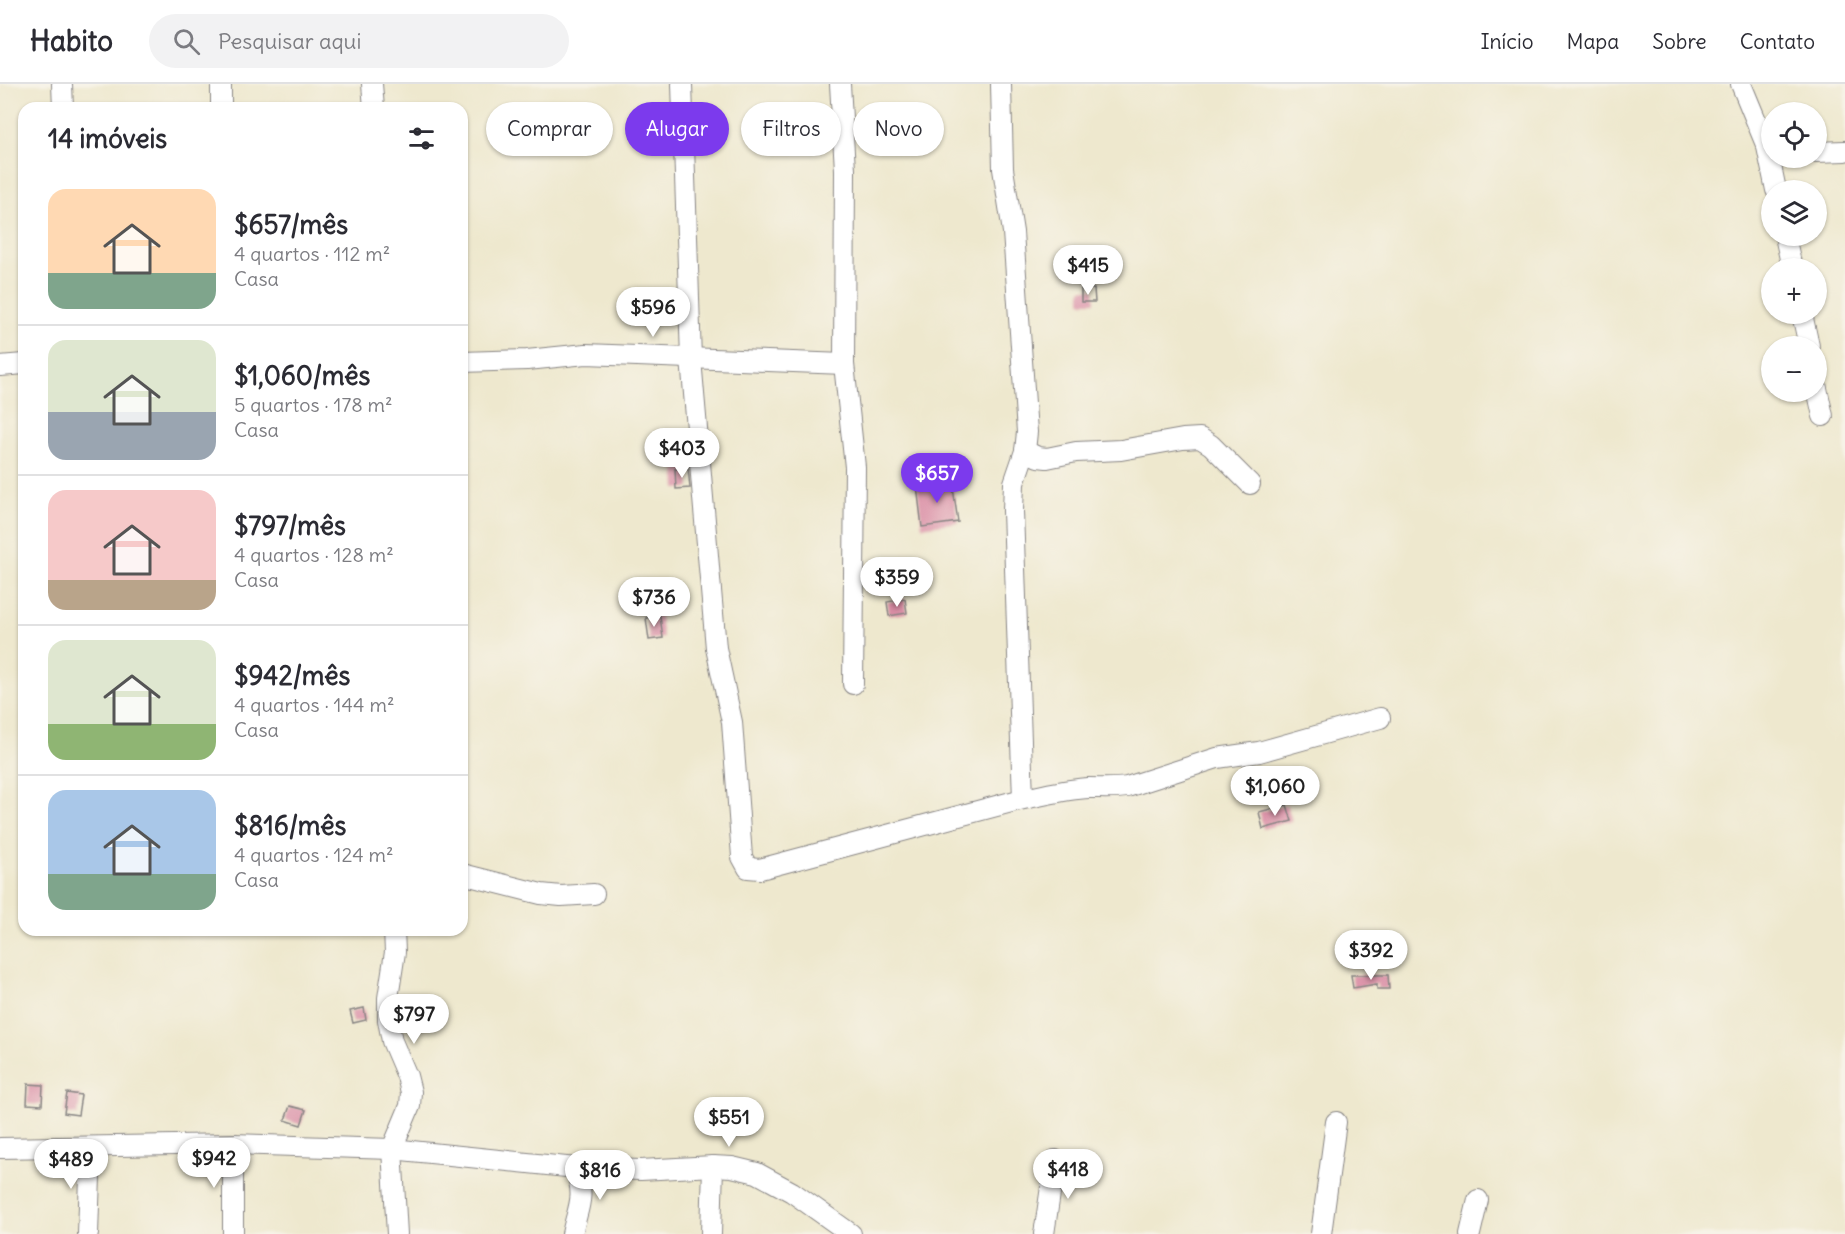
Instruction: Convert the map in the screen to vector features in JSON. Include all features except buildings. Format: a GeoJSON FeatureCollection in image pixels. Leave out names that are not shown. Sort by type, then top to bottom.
{"type":"FeatureCollection","features":[{"type":"Feature","properties":{"kind":"street"},"geometry":{"type":"LineString","coordinates":[[62,84],[63,102]]}},
{"type":"Feature","properties":{"kind":"street"},"geometry":{"type":"LineString","coordinates":[[221,84],[221,102]]}},
{"type":"Feature","properties":{"kind":"street"},"geometry":{"type":"LineString","coordinates":[[372,84],[374,102]]}},
{"type":"Feature","properties":{"kind":"street"},"geometry":{"type":"LineString","coordinates":[[682,84],[691,358],[716,648],[732,722],[742,857],[748,867],[760,869],[1023,799],[1067,790],[1127,787],[1217,758],[1259,752],[1380,718]]}},
{"type":"Feature","properties":{"kind":"street"},"geometry":{"type":"LineString","coordinates":[[840,84],[845,170],[844,364],[855,467],[853,684]]}},
{"type":"Feature","properties":{"kind":"street"},"geometry":{"type":"LineString","coordinates":[[1000,84],[1003,169],[1013,232],[1028,432],[1025,451],[1014,483],[1013,511],[1023,799]]}},
{"type":"Feature","properties":{"kind":"street"},"geometry":{"type":"LineString","coordinates":[[1741,84],[1761,130]]}},
{"type":"Feature","properties":{"kind":"street"},"geometry":{"type":"LineString","coordinates":[[1827,152],[1845,151]]}},
{"type":"Feature","properties":{"kind":"street"},"geometry":{"type":"LineString","coordinates":[[468,362],[527,360],[586,354],[844,364]]}},
{"type":"Feature","properties":{"kind":"street"},"geometry":{"type":"LineString","coordinates":[[0,366],[18,364]]}},
{"type":"Feature","properties":{"kind":"street"},"geometry":{"type":"LineString","coordinates":[[1820,402],[1823,416]]}},
{"type":"Feature","properties":{"kind":"street"},"geometry":{"type":"LineString","coordinates":[[1025,451],[1047,458],[1076,452],[1120,450],[1200,438],[1211,445],[1250,484]]}},
{"type":"Feature","properties":{"kind":"street"},"geometry":{"type":"LineString","coordinates":[[468,876],[541,894],[561,896],[594,894]]}},
{"type":"Feature","properties":{"kind":"street"},"geometry":{"type":"LineString","coordinates":[[394,936],[395,952],[388,998],[388,1020],[392,1041],[407,1076],[411,1092],[410,1106],[392,1149],[397,1234]]}},
{"type":"Feature","properties":{"kind":"street"},"geometry":{"type":"LineString","coordinates":[[1321,1234],[1336,1122]]}},
{"type":"Feature","properties":{"kind":"street"},"geometry":{"type":"LineString","coordinates":[[233,1144],[233,1234]]}},
{"type":"Feature","properties":{"kind":"street"},"geometry":{"type":"LineString","coordinates":[[0,1148],[233,1144],[392,1149],[576,1168],[641,1170],[732,1167],[757,1173],[792,1192],[851,1234]]}},
{"type":"Feature","properties":{"kind":"street"},"geometry":{"type":"LineString","coordinates":[[88,1234],[91,1147]]}},
{"type":"Feature","properties":{"kind":"street"},"geometry":{"type":"LineString","coordinates":[[1044,1234],[1054,1161]]}},
{"type":"Feature","properties":{"kind":"street"},"geometry":{"type":"LineString","coordinates":[[711,1234],[713,1166]]}},
{"type":"Feature","properties":{"kind":"street"},"geometry":{"type":"LineString","coordinates":[[572,1234],[581,1205],[581,1187],[576,1168]]}},
{"type":"Feature","properties":{"kind":"street"},"geometry":{"type":"LineString","coordinates":[[1470,1234],[1478,1200]]}}]}
